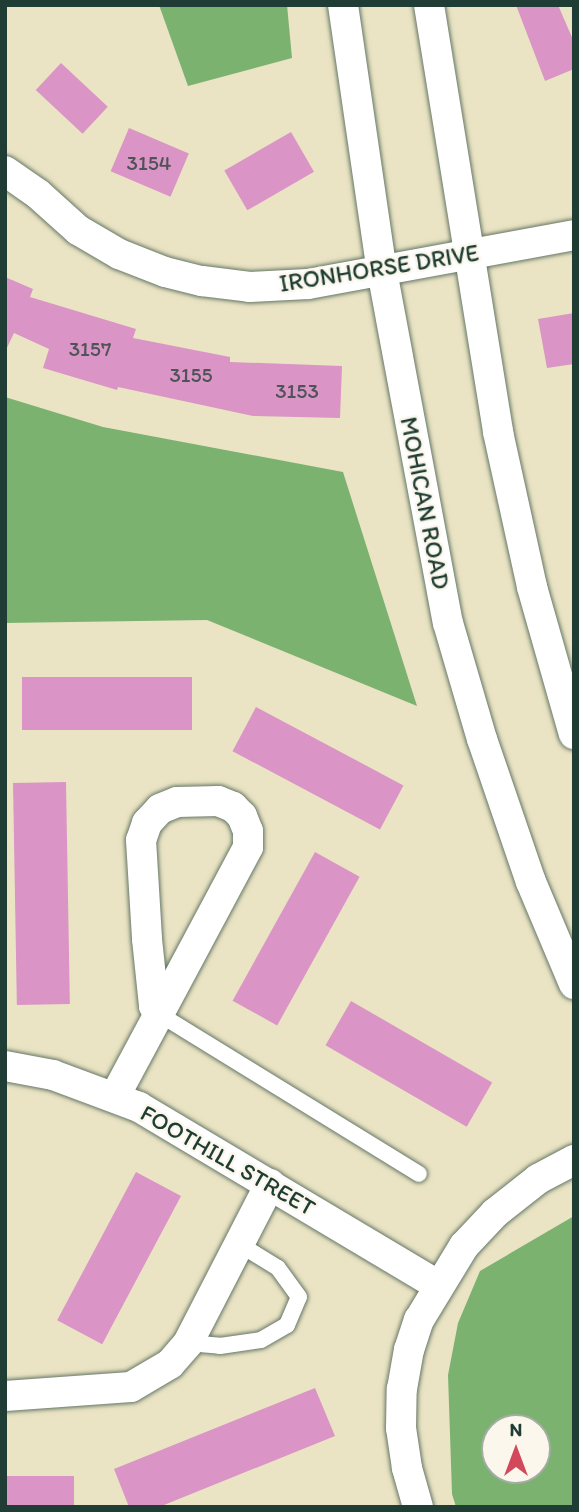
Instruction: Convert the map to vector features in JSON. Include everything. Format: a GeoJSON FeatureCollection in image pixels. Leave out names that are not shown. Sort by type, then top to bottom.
{"type":"FeatureCollection","features":[{"type":"Feature","properties":{"kind":"street","name":"MOHICAN ROAD"},"geometry":{"type":"LineString","coordinates":[[343,5],[382,271],[449,624],[482,739],[531,882],[574,984]]}},
{"type":"Feature","properties":{"kind":"street"},"geometry":{"type":"LineString","coordinates":[[429,5],[499,432],[532,587],[574,734]]}},
{"type":"Feature","properties":{"kind":"street","name":"IRONHORSE DRIVE"},"geometry":{"type":"LineString","coordinates":[[5,171],[38,194],[78,230],[119,254],[164,272],[202,281],[250,287],[308,284],[574,235]]}},
{"type":"Feature","properties":{"kind":"street"},"geometry":{"type":"LineString","coordinates":[[114,1096],[159,1014],[248,848],[248,831],[242,817],[233,807],[218,801],[177,802],[160,809],[147,823],[141,840],[147,939],[154,1006],[159,1014]]}},
{"type":"Feature","properties":{"kind":"street","name":"FOOTHILL STREET"},"geometry":{"type":"LineString","coordinates":[[5,1066],[53,1075],[139,1107],[438,1284]]}},
{"type":"Feature","properties":{"kind":"street"},"geometry":{"type":"LineString","coordinates":[[418,1507],[407,1468],[401,1429],[402,1389],[409,1350],[419,1320],[438,1284],[464,1246],[495,1213],[538,1179],[574,1160]]}},
{"type":"Feature","properties":{"kind":"street"},"geometry":{"type":"LineString","coordinates":[[5,1396],[131,1387],[170,1364],[188,1343],[270,1184]]}},
{"type":"Feature","properties":{"kind":"lane"},"geometry":{"type":"LineString","coordinates":[[159,1014],[419,1174]]}},
{"type":"Feature","properties":{"kind":"lane"},"geometry":{"type":"LineString","coordinates":[[188,1343],[220,1346],[261,1340],[287,1325],[299,1297],[278,1268],[239,1244]]}},
{"type":"Feature","properties":{"kind":"green space"},"geometry":{"type":"Polygon","coordinates":[[[159,5],[287,5],[292,58],[188,86],[159,5]]]}},
{"type":"Feature","properties":{"kind":"green space"},"geometry":{"type":"Polygon","coordinates":[[[5,397],[103,427],[343,472],[417,706],[207,620],[5,623],[5,397]]]}},
{"type":"Feature","properties":{"kind":"green space"},"geometry":{"type":"Polygon","coordinates":[[[574,1216],[574,1507],[456,1507],[452,1494],[448,1375],[458,1323],[480,1271],[574,1216]]]}},
{"type":"Feature","properties":{"kind":"building"},"geometry":{"type":"Polygon","coordinates":[[[516,5],[558,5],[574,42],[574,69],[545,81],[516,5]]]}},
{"type":"Feature","properties":{"kind":"building"},"geometry":{"type":"Polygon","coordinates":[[[61,63],[108,107],[83,134],[36,90],[61,63]]]}},
{"type":"Feature","properties":{"kind":"building"},"geometry":{"type":"Polygon","coordinates":[[[129,128],[189,153],[170,197],[111,171],[129,128]]]}},
{"type":"Feature","properties":{"kind":"building"},"geometry":{"type":"Polygon","coordinates":[[[291,132],[314,172],[247,210],[224,170],[291,132]]]}},
{"type":"Feature","properties":{"kind":"building"},"geometry":{"type":"Polygon","coordinates":[[[5,277],[33,289],[30,297],[136,329],[133,338],[230,357],[230,362],[342,366],[340,418],[253,416],[118,387],[117,390],[43,368],[49,349],[14,333],[5,352],[5,277]]]}},
{"type":"Feature","properties":{"kind":"building"},"geometry":{"type":"Polygon","coordinates":[[[574,313],[574,364],[547,368],[538,319],[574,313]]]}},
{"type":"Feature","properties":{"kind":"building"},"geometry":{"type":"Polygon","coordinates":[[[22,677],[192,677],[192,730],[22,730],[22,677]]]}},
{"type":"Feature","properties":{"kind":"building"},"geometry":{"type":"Polygon","coordinates":[[[256,707],[403,785],[380,830],[233,751],[256,707]]]}},
{"type":"Feature","properties":{"kind":"building"},"geometry":{"type":"Polygon","coordinates":[[[66,782],[70,1004],[17,1005],[13,783],[66,782]]]}},
{"type":"Feature","properties":{"kind":"building"},"geometry":{"type":"Polygon","coordinates":[[[315,852],[360,877],[277,1025],[233,1001],[315,852]]]}},
{"type":"Feature","properties":{"kind":"building"},"geometry":{"type":"Polygon","coordinates":[[[351,1001],[492,1082],[467,1127],[326,1045],[351,1001]]]}},
{"type":"Feature","properties":{"kind":"building"},"geometry":{"type":"Polygon","coordinates":[[[136,1172],[181,1196],[102,1344],[57,1320],[136,1172]]]}},
{"type":"Feature","properties":{"kind":"building"},"geometry":{"type":"Polygon","coordinates":[[[315,1388],[335,1436],[159,1507],[129,1507],[114,1469],[315,1388]]]}},
{"type":"Feature","properties":{"kind":"building"},"geometry":{"type":"Polygon","coordinates":[[[5,1476],[74,1476],[74,1507],[5,1507],[5,1476]]]}}]}
